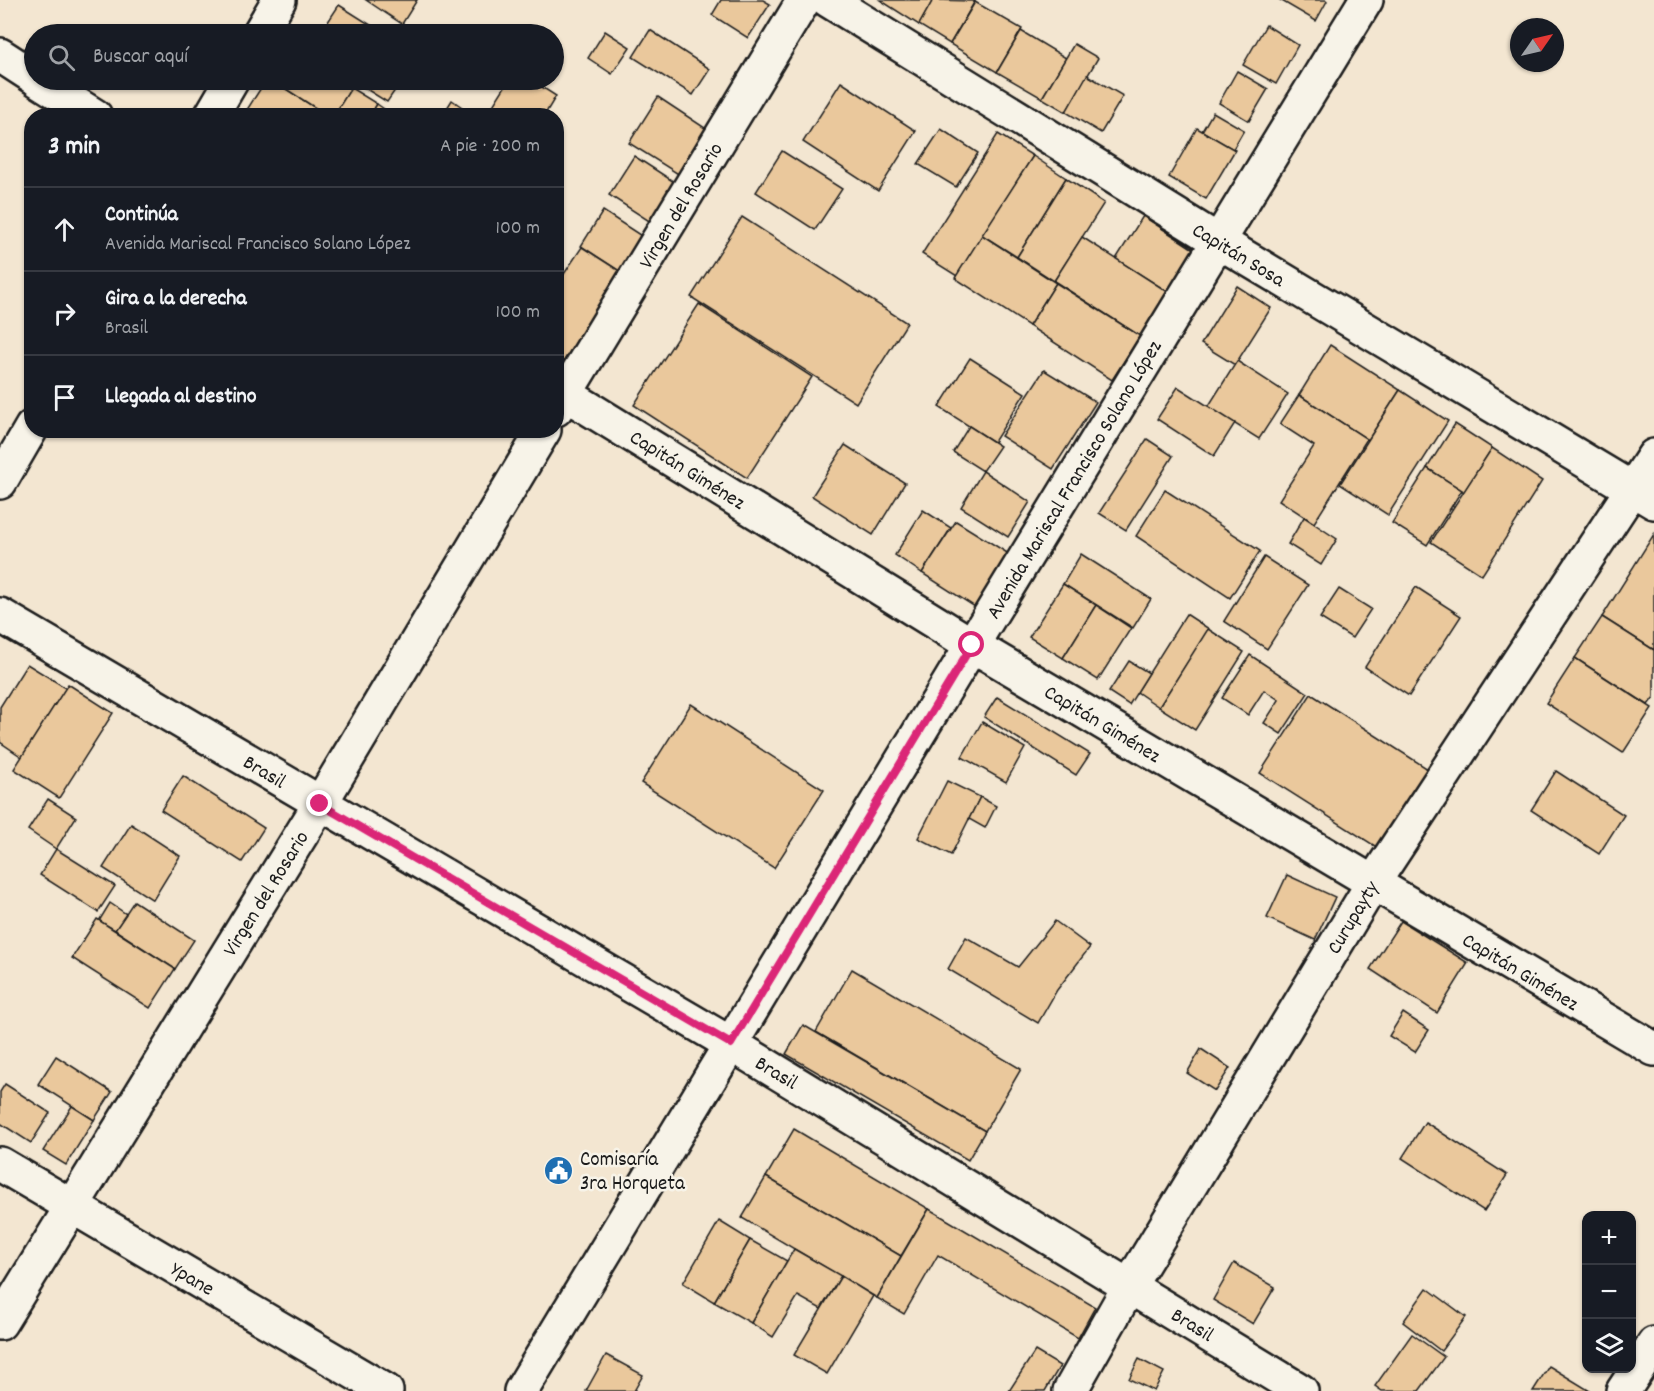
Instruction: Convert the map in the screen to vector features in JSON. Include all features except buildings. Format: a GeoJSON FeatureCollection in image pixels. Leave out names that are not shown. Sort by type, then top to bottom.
{"type":"FeatureCollection","features":[{"type":"Feature","properties":{"kind":"street"},"geometry":{"type":"LineString","coordinates":[[265,24],[279,0]]}},
{"type":"Feature","properties":{"kind":"street","name":"Virgen del Rosario"},"geometry":{"type":"LineString","coordinates":[[564,390],[804,0]]}},
{"type":"Feature","properties":{"kind":"street","name":"Capitán Sosa"},"geometry":{"type":"LineString","coordinates":[[828,0],[1218,241],[1644,496]]}},
{"type":"Feature","properties":{"kind":"street","name":"Avenida Mariscal Francisco Solano López"},"geometry":{"type":"LineString","coordinates":[[521,1391],[972,645],[1366,0]]}},
{"type":"Feature","properties":{"kind":"street"},"geometry":{"type":"LineString","coordinates":[[0,55],[24,70]]}},
{"type":"Feature","properties":{"kind":"street"},"geometry":{"type":"LineString","coordinates":[[55,90],[83,108]]}},
{"type":"Feature","properties":{"kind":"street"},"geometry":{"type":"LineString","coordinates":[[216,108],[226,90]]}},
{"type":"Feature","properties":{"kind":"street","name":"Capitán Giménez"},"geometry":{"type":"LineString","coordinates":[[564,399],[972,645],[1654,1049]]}},
{"type":"Feature","properties":{"kind":"street"},"geometry":{"type":"LineString","coordinates":[[0,482],[26,438]]}},
{"type":"Feature","properties":{"kind":"street","name":"Virgen del Rosario"},"geometry":{"type":"LineString","coordinates":[[0,1323],[320,804],[539,438]]}},
{"type":"Feature","properties":{"kind":"street","name":"Curupayty"},"geometry":{"type":"LineString","coordinates":[[1070,1391],[1130,1285],[1373,883],[1644,496],[1654,456]]}},
{"type":"Feature","properties":{"kind":"street","name":"Brasil"},"geometry":{"type":"LineString","coordinates":[[0,615],[731,1044],[1301,1391]]}},
{"type":"Feature","properties":{"kind":"street","name":"Ypane"},"geometry":{"type":"LineString","coordinates":[[0,1164],[386,1391]]}},
{"type":"Feature","properties":{"kind":"street"},"geometry":{"type":"LineString","coordinates":[[1623,1391],[1654,1344]]}},
{"type":"Feature","properties":{"kind":"place","name":"Comisaría 3ra Horqueta"},"geometry":{"type":"Point","coordinates":[559,1170]}},
{"type":"Feature","properties":{"kind":"route"},"geometry":{"type":"LineString","coordinates":[[320,804],[731,1044],[972,645]]}}]}
